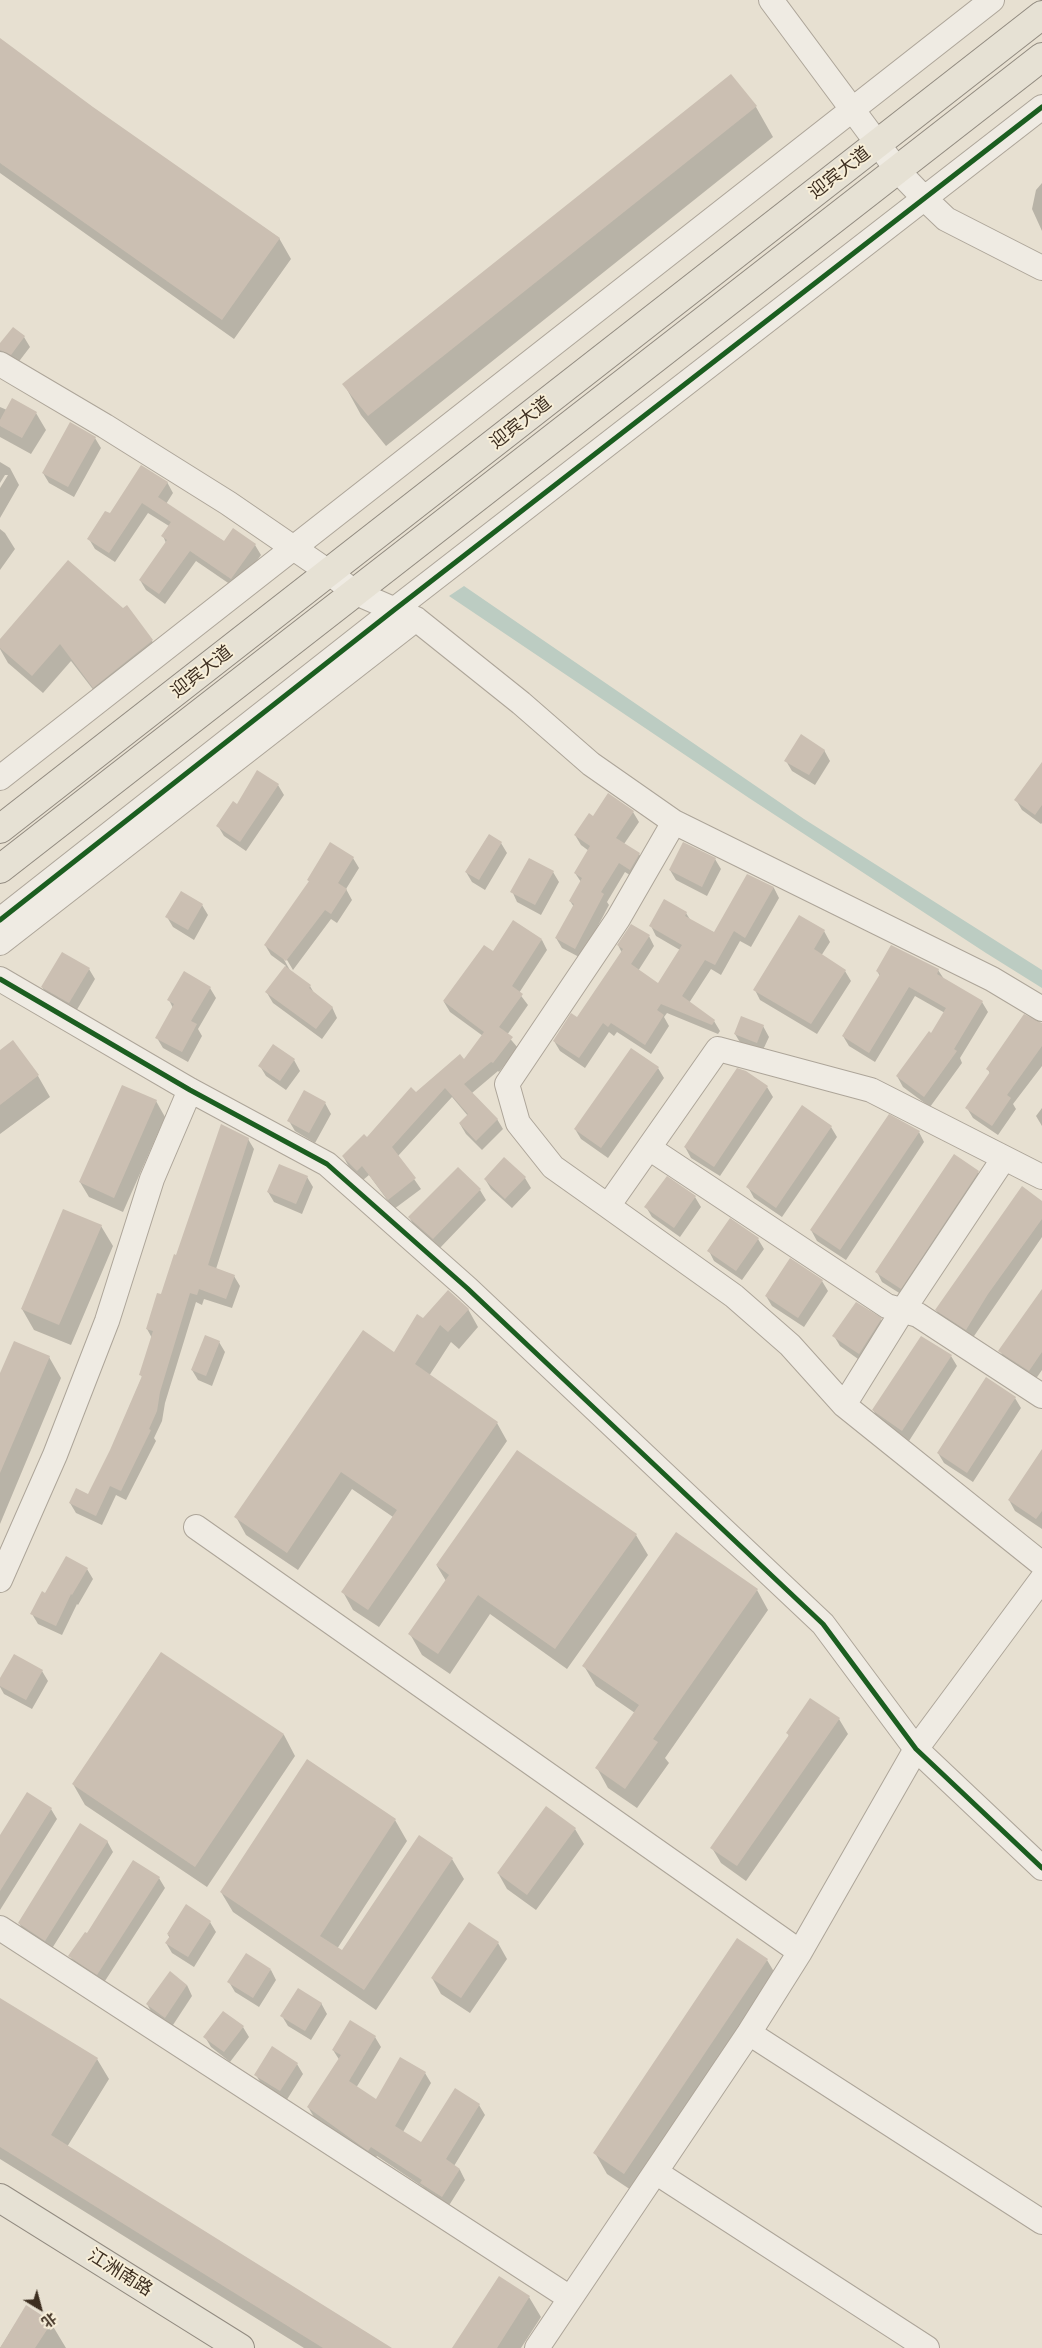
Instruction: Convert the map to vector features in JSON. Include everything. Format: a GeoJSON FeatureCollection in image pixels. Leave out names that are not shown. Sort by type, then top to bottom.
{"type":"FeatureCollection","features":[{"type":"Feature","properties":{"kind":"main road","name":"迎宾大道"},"geometry":{"type":"LineString","coordinates":[[0,829],[1042,15]]}},
{"type":"Feature","properties":{"kind":"main road","name":"迎宾大道"},"geometry":{"type":"LineString","coordinates":[[0,869],[1042,57]]}},
{"type":"Feature","properties":{"kind":"main road","name":"江洲南路"},"geometry":{"type":"LineString","coordinates":[[0,2198],[240,2348]]}},
{"type":"Feature","properties":{"kind":"street"},"geometry":{"type":"LineString","coordinates":[[771,0],[898,170],[924,198],[946,218],[1042,268]]}},
{"type":"Feature","properties":{"kind":"street"},"geometry":{"type":"LineString","coordinates":[[0,778],[992,0]]}},
{"type":"Feature","properties":{"kind":"street"},"geometry":{"type":"LineString","coordinates":[[0,920],[394,610],[1042,107]]}},
{"type":"Feature","properties":{"kind":"street"},"geometry":{"type":"LineString","coordinates":[[0,364],[130,441],[228,503],[330,573],[354,592],[416,619],[521,703],[591,764],[674,822],[992,979],[1042,1009]]}},
{"type":"Feature","properties":{"kind":"street"},"geometry":{"type":"LineString","coordinates":[[0,942],[416,619]]}},
{"type":"Feature","properties":{"kind":"street"},"geometry":{"type":"LineString","coordinates":[[674,822],[618,918],[507,1084],[518,1123],[553,1167],[734,1296],[790,1345],[844,1404],[1042,1564]]}},
{"type":"Feature","properties":{"kind":"street"},"geometry":{"type":"LineString","coordinates":[[0,979],[190,1090],[327,1164],[467,1288],[823,1624],[916,1749],[1042,1868]]}},
{"type":"Feature","properties":{"kind":"street"},"geometry":{"type":"LineString","coordinates":[[608,1206],[718,1049],[871,1090],[1042,1177]]}},
{"type":"Feature","properties":{"kind":"street"},"geometry":{"type":"LineString","coordinates":[[0,1580],[55,1455],[107,1321],[152,1180],[190,1090]]}},
{"type":"Feature","properties":{"kind":"street"},"geometry":{"type":"LineString","coordinates":[[649,1148],[888,1306],[918,1315],[1042,1396]]}},
{"type":"Feature","properties":{"kind":"street"},"geometry":{"type":"LineString","coordinates":[[844,1404],[903,1310],[1004,1158]]}},
{"type":"Feature","properties":{"kind":"street"},"geometry":{"type":"LineString","coordinates":[[196,1526],[800,1952]]}},
{"type":"Feature","properties":{"kind":"street"},"geometry":{"type":"LineString","coordinates":[[538,2348],[749,2033],[800,1952],[916,1749],[1042,1579]]}},
{"type":"Feature","properties":{"kind":"street"},"geometry":{"type":"LineString","coordinates":[[0,1928],[570,2298]]}},
{"type":"Feature","properties":{"kind":"street"},"geometry":{"type":"LineString","coordinates":[[749,2033],[1042,2222]]}},
{"type":"Feature","properties":{"kind":"street"},"geometry":{"type":"LineString","coordinates":[[657,2173],[927,2348]]}},
{"type":"Feature","properties":{"kind":"shaded area"},"geometry":{"type":"Polygon","coordinates":[[[464,586],[804,819],[1042,970],[1042,988],[749,798],[449,596],[464,586]]]}},
{"type":"Feature","properties":{"kind":"building"},"geometry":{"type":"Polygon","coordinates":[[[0,38],[93,107],[280,238],[222,320],[0,163],[0,38]]]}},
{"type":"Feature","properties":{"kind":"building"},"geometry":{"type":"Polygon","coordinates":[[[731,74],[757,106],[368,416],[342,384],[731,74]]]}},
{"type":"Feature","properties":{"kind":"building"},"geometry":{"type":"Polygon","coordinates":[[[13,327],[25,336],[11,355],[0,350],[0,343],[13,327]]]}},
{"type":"Feature","properties":{"kind":"building"},"geometry":{"type":"Polygon","coordinates":[[[12,398],[37,412],[22,438],[0,426],[0,420],[12,398]]]}},
{"type":"Feature","properties":{"kind":"building"},"geometry":{"type":"Polygon","coordinates":[[[70,422],[96,437],[68,487],[42,473],[70,422]]]}},
{"type":"Feature","properties":{"kind":"building"},"geometry":{"type":"Polygon","coordinates":[[[141,465],[168,482],[158,497],[224,541],[233,528],[256,544],[231,579],[190,551],[159,594],[139,580],[167,540],[161,536],[171,522],[142,503],[109,553],[87,539],[105,511],[110,513],[141,465]]]}},
{"type":"Feature","properties":{"kind":"building"},"geometry":{"type":"Polygon","coordinates":[[[68,560],[123,608],[127,605],[153,640],[93,688],[60,644],[32,676],[0,648],[0,639],[68,560]]]}},
{"type":"Feature","properties":{"kind":"building"},"geometry":{"type":"Polygon","coordinates":[[[801,734],[825,750],[809,775],[784,761],[801,734]]]}},
{"type":"Feature","properties":{"kind":"building"},"geometry":{"type":"Polygon","coordinates":[[[1042,762],[1042,805],[1035,815],[1014,800],[1042,762]]]}},
{"type":"Feature","properties":{"kind":"building"},"geometry":{"type":"Polygon","coordinates":[[[257,770],[279,784],[240,842],[216,826],[233,801],[237,804],[257,770]]]}},
{"type":"Feature","properties":{"kind":"building"},"geometry":{"type":"Polygon","coordinates":[[[608,793],[634,811],[616,838],[640,853],[630,870],[619,863],[601,892],[604,894],[575,949],[555,938],[574,904],[569,901],[582,878],[574,873],[590,846],[574,835],[589,813],[593,816],[608,793]]]}},
{"type":"Feature","properties":{"kind":"building"},"geometry":{"type":"Polygon","coordinates":[[[489,834],[502,842],[479,880],[465,872],[489,834]]]}},
{"type":"Feature","properties":{"kind":"building"},"geometry":{"type":"Polygon","coordinates":[[[330,842],[354,857],[338,883],[347,889],[331,914],[325,910],[286,961],[264,945],[309,881],[307,880],[330,842]]]}},
{"type":"Feature","properties":{"kind":"building"},"geometry":{"type":"Polygon","coordinates":[[[683,842],[716,858],[702,887],[669,870],[683,842]]]}},
{"type":"Feature","properties":{"kind":"building"},"geometry":{"type":"Polygon","coordinates":[[[529,858],[554,871],[535,905],[510,892],[529,858]]]}},
{"type":"Feature","properties":{"kind":"building"},"geometry":{"type":"Polygon","coordinates":[[[747,874],[774,887],[745,938],[734,931],[715,965],[705,960],[682,996],[715,1020],[712,1025],[661,1004],[657,1010],[664,1015],[645,1045],[611,1023],[608,1027],[603,1023],[579,1058],[553,1041],[571,1013],[577,1017],[623,949],[617,945],[631,924],[650,935],[631,964],[658,983],[682,945],[649,926],[664,899],[687,912],[685,916],[714,932],[747,874]]]}},
{"type":"Feature","properties":{"kind":"building"},"geometry":{"type":"Polygon","coordinates":[[[181,891],[203,904],[188,930],[165,917],[181,891]]]}},
{"type":"Feature","properties":{"kind":"building"},"geometry":{"type":"Polygon","coordinates":[[[799,915],[825,930],[814,949],[846,970],[811,1024],[753,990],[799,915]]]}},
{"type":"Feature","properties":{"kind":"building"},"geometry":{"type":"Polygon","coordinates":[[[513,920],[542,939],[512,986],[523,994],[499,1027],[513,1037],[493,1063],[491,1062],[464,1084],[498,1119],[476,1141],[459,1123],[468,1114],[445,1088],[392,1147],[416,1178],[388,1200],[362,1166],[357,1171],[342,1156],[364,1134],[367,1137],[411,1087],[416,1092],[460,1054],[464,1059],[484,1032],[443,1001],[484,945],[493,951],[513,920]]]}},
{"type":"Feature","properties":{"kind":"building"},"geometry":{"type":"Polygon","coordinates":[[[891,945],[939,969],[937,974],[983,1001],[954,1049],[957,1051],[924,1097],[896,1076],[929,1031],[931,1033],[946,1008],[909,987],[869,1053],[842,1036],[880,974],[876,971],[891,945]]]}},
{"type":"Feature","properties":{"kind":"building"},"geometry":{"type":"Polygon","coordinates":[[[62,952],[90,968],[69,1003],[41,987],[62,952]]]}},
{"type":"Feature","properties":{"kind":"building"},"geometry":{"type":"Polygon","coordinates":[[[285,966],[311,985],[309,988],[333,1007],[316,1029],[265,992],[285,966]]]}},
{"type":"Feature","properties":{"kind":"building"},"geometry":{"type":"Polygon","coordinates":[[[184,971],[211,987],[191,1021],[197,1024],[182,1052],[155,1038],[174,1004],[167,1000],[184,971]]]}},
{"type":"Feature","properties":{"kind":"building"},"geometry":{"type":"Polygon","coordinates":[[[1024,1014],[1042,1023],[1042,1046],[1007,1095],[1011,1098],[992,1126],[965,1108],[990,1072],[986,1069],[1024,1014]]]}},
{"type":"Feature","properties":{"kind":"building"},"geometry":{"type":"Polygon","coordinates":[[[741,1016],[764,1025],[757,1043],[734,1034],[741,1016]]]}},
{"type":"Feature","properties":{"kind":"building"},"geometry":{"type":"Polygon","coordinates":[[[13,1040],[39,1075],[0,1105],[0,1050],[13,1040]]]}},
{"type":"Feature","properties":{"kind":"building"},"geometry":{"type":"Polygon","coordinates":[[[273,1044],[295,1059],[280,1081],[258,1066],[273,1044]]]}},
{"type":"Feature","properties":{"kind":"building"},"geometry":{"type":"Polygon","coordinates":[[[631,1048],[659,1067],[601,1148],[574,1129],[631,1048]]]}},
{"type":"Feature","properties":{"kind":"building"},"geometry":{"type":"Polygon","coordinates":[[[737,1068],[746,1071],[768,1086],[714,1167],[684,1147],[737,1068]]]}},
{"type":"Feature","properties":{"kind":"building"},"geometry":{"type":"Polygon","coordinates":[[[122,1085],[157,1100],[114,1198],[79,1182],[122,1085]]]}},
{"type":"Feature","properties":{"kind":"building"},"geometry":{"type":"Polygon","coordinates":[[[304,1090],[326,1102],[309,1133],[287,1121],[304,1090]]]}},
{"type":"Feature","properties":{"kind":"building"},"geometry":{"type":"Polygon","coordinates":[[[802,1105],[832,1126],[776,1208],[746,1187],[802,1105]]]}},
{"type":"Feature","properties":{"kind":"building"},"geometry":{"type":"Polygon","coordinates":[[[889,1114],[920,1131],[840,1250],[810,1230],[889,1114]]]}},
{"type":"Feature","properties":{"kind":"building"},"geometry":{"type":"Polygon","coordinates":[[[221,1124],[249,1138],[208,1265],[235,1275],[226,1299],[199,1289],[197,1295],[190,1293],[160,1392],[157,1411],[149,1429],[151,1430],[121,1491],[110,1486],[96,1516],[69,1503],[76,1488],[88,1494],[110,1450],[142,1376],[139,1375],[153,1331],[146,1329],[157,1293],[161,1294],[174,1254],[176,1255],[221,1124]]]}},
{"type":"Feature","properties":{"kind":"building"},"geometry":{"type":"Polygon","coordinates":[[[954,1154],[979,1171],[901,1289],[875,1272],[954,1154]]]}},
{"type":"Feature","properties":{"kind":"building"},"geometry":{"type":"Polygon","coordinates":[[[504,1157],[526,1177],[505,1199],[484,1179],[504,1157]]]}},
{"type":"Feature","properties":{"kind":"building"},"geometry":{"type":"Polygon","coordinates":[[[279,1164],[308,1176],[296,1204],[267,1192],[279,1164]]]}},
{"type":"Feature","properties":{"kind":"building"},"geometry":{"type":"Polygon","coordinates":[[[458,1167],[481,1189],[433,1239],[408,1217],[458,1167]]]}},
{"type":"Feature","properties":{"kind":"building"},"geometry":{"type":"Polygon","coordinates":[[[667,1176],[696,1196],[674,1228],[644,1207],[667,1176]]]}},
{"type":"Feature","properties":{"kind":"building"},"geometry":{"type":"Polygon","coordinates":[[[1022,1186],[1042,1201],[1042,1219],[988,1294],[966,1330],[935,1310],[1022,1186]]]}},
{"type":"Feature","properties":{"kind":"building"},"geometry":{"type":"Polygon","coordinates":[[[63,1209],[102,1225],[59,1325],[21,1309],[63,1209]]]}},
{"type":"Feature","properties":{"kind":"building"},"geometry":{"type":"Polygon","coordinates":[[[730,1218],[759,1238],[736,1271],[707,1251],[730,1218]]]}},
{"type":"Feature","properties":{"kind":"building"},"geometry":{"type":"Polygon","coordinates":[[[790,1258],[823,1280],[798,1318],[765,1296],[790,1258]]]}},
{"type":"Feature","properties":{"kind":"building"},"geometry":{"type":"Polygon","coordinates":[[[1042,1289],[1042,1352],[1029,1371],[998,1351],[1042,1289]]]}},
{"type":"Feature","properties":{"kind":"building"},"geometry":{"type":"Polygon","coordinates":[[[448,1290],[469,1309],[448,1332],[440,1325],[415,1364],[498,1422],[368,1610],[341,1592],[397,1510],[341,1472],[287,1553],[234,1517],[363,1330],[394,1352],[417,1314],[423,1318],[448,1290]]]}},
{"type":"Feature","properties":{"kind":"building"},"geometry":{"type":"Polygon","coordinates":[[[856,1302],[882,1318],[859,1354],[832,1336],[856,1302]]]}},
{"type":"Feature","properties":{"kind":"building"},"geometry":{"type":"Polygon","coordinates":[[[205,1335],[220,1341],[206,1376],[191,1370],[205,1335]]]}},
{"type":"Feature","properties":{"kind":"building"},"geometry":{"type":"Polygon","coordinates":[[[921,1336],[952,1355],[902,1431],[872,1410],[921,1336]]]}},
{"type":"Feature","properties":{"kind":"building"},"geometry":{"type":"Polygon","coordinates":[[[14,1341],[50,1356],[0,1473],[0,1373],[14,1341]]]}},
{"type":"Feature","properties":{"kind":"building"},"geometry":{"type":"Polygon","coordinates":[[[986,1377],[1016,1397],[967,1473],[937,1453],[986,1377]]]}},
{"type":"Feature","properties":{"kind":"building"},"geometry":{"type":"Polygon","coordinates":[[[1042,1449],[1042,1511],[1036,1519],[1008,1500],[1042,1449]]]}},
{"type":"Feature","properties":{"kind":"building"},"geometry":{"type":"Polygon","coordinates":[[[517,1450],[637,1534],[555,1649],[478,1595],[438,1654],[408,1634],[449,1575],[436,1565],[517,1450]]]}},
{"type":"Feature","properties":{"kind":"building"},"geometry":{"type":"Polygon","coordinates":[[[676,1532],[758,1589],[653,1739],[658,1742],[625,1789],[595,1768],[639,1705],[582,1666],[676,1532]]]}},
{"type":"Feature","properties":{"kind":"building"},"geometry":{"type":"Polygon","coordinates":[[[66,1556],[88,1568],[71,1594],[56,1626],[30,1614],[42,1591],[45,1593],[66,1556]]]}},
{"type":"Feature","properties":{"kind":"building"},"geometry":{"type":"Polygon","coordinates":[[[161,1652],[284,1734],[195,1867],[72,1784],[161,1652]]]}},
{"type":"Feature","properties":{"kind":"building"},"geometry":{"type":"Polygon","coordinates":[[[14,1654],[43,1670],[26,1700],[0,1686],[0,1678],[14,1654]]]}},
{"type":"Feature","properties":{"kind":"building"},"geometry":{"type":"Polygon","coordinates":[[[810,1698],[840,1718],[737,1866],[710,1848],[789,1735],[786,1733],[810,1698]]]}},
{"type":"Feature","properties":{"kind":"building"},"geometry":{"type":"Polygon","coordinates":[[[307,1759],[396,1819],[320,1936],[342,1950],[419,1835],[453,1858],[364,1990],[220,1892],[307,1759]]]}},
{"type":"Feature","properties":{"kind":"building"},"geometry":{"type":"Polygon","coordinates":[[[27,1792],[52,1808],[0,1891],[0,1835],[27,1792]]]}},
{"type":"Feature","properties":{"kind":"building"},"geometry":{"type":"Polygon","coordinates":[[[546,1806],[576,1828],[527,1895],[497,1873],[546,1806]]]}},
{"type":"Feature","properties":{"kind":"building"},"geometry":{"type":"Polygon","coordinates":[[[80,1823],[108,1841],[45,1941],[18,1923],[80,1823]]]}},
{"type":"Feature","properties":{"kind":"building"},"geometry":{"type":"Polygon","coordinates":[[[133,1860],[160,1877],[97,1975],[68,1956],[85,1932],[87,1933],[133,1860]]]}},
{"type":"Feature","properties":{"kind":"building"},"geometry":{"type":"Polygon","coordinates":[[[186,1904],[211,1921],[188,1957],[165,1943],[170,1936],[167,1934],[186,1904]]]}},
{"type":"Feature","properties":{"kind":"building"},"geometry":{"type":"Polygon","coordinates":[[[469,1922],[499,1942],[461,1998],[431,1978],[469,1922]]]}},
{"type":"Feature","properties":{"kind":"building"},"geometry":{"type":"Polygon","coordinates":[[[737,1938],[768,1959],[624,2174],[593,2153],[737,1938]]]}},
{"type":"Feature","properties":{"kind":"building"},"geometry":{"type":"Polygon","coordinates":[[[246,1953],[271,1969],[253,1998],[227,1982],[246,1953]]]}},
{"type":"Feature","properties":{"kind":"building"},"geometry":{"type":"Polygon","coordinates":[[[170,1971],[187,1985],[165,2018],[146,2004],[170,1971]]]}},
{"type":"Feature","properties":{"kind":"building"},"geometry":{"type":"Polygon","coordinates":[[[298,1988],[322,2003],[305,2031],[280,2016],[298,1988]]]}},
{"type":"Feature","properties":{"kind":"building"},"geometry":{"type":"Polygon","coordinates":[[[0,1998],[98,2058],[51,2135],[392,2348],[323,2348],[0,2147],[0,1998]]]}},
{"type":"Feature","properties":{"kind":"building"},"geometry":{"type":"Polygon","coordinates":[[[223,2011],[244,2026],[224,2052],[203,2037],[223,2011]]]}},
{"type":"Feature","properties":{"kind":"building"},"geometry":{"type":"Polygon","coordinates":[[[350,2020],[376,2036],[349,2081],[376,2099],[400,2057],[426,2072],[395,2126],[421,2142],[455,2088],[480,2104],[446,2159],[460,2169],[442,2197],[420,2183],[422,2180],[371,2147],[368,2151],[307,2107],[341,2055],[332,2050],[350,2020]]]}},
{"type":"Feature","properties":{"kind":"building"},"geometry":{"type":"Polygon","coordinates":[[[272,2046],[298,2063],[280,2091],[254,2075],[272,2046]]]}},
{"type":"Feature","properties":{"kind":"building"},"geometry":{"type":"Polygon","coordinates":[[[499,2276],[530,2296],[497,2348],[452,2348],[499,2276]]]}},
{"type":"Feature","properties":{"kind":"building"},"geometry":{"type":"Polygon","coordinates":[[[26,2305],[52,2322],[35,2348],[0,2348],[26,2305]]]}},
{"type":"Feature","properties":{"kind":"cycle path"},"geometry":{"type":"LineString","coordinates":[[0,920],[394,610],[1042,107]]}},
{"type":"Feature","properties":{"kind":"cycle path"},"geometry":{"type":"LineString","coordinates":[[0,979],[190,1090],[327,1164],[467,1288],[823,1624],[916,1749],[1042,1868]]}}]}
